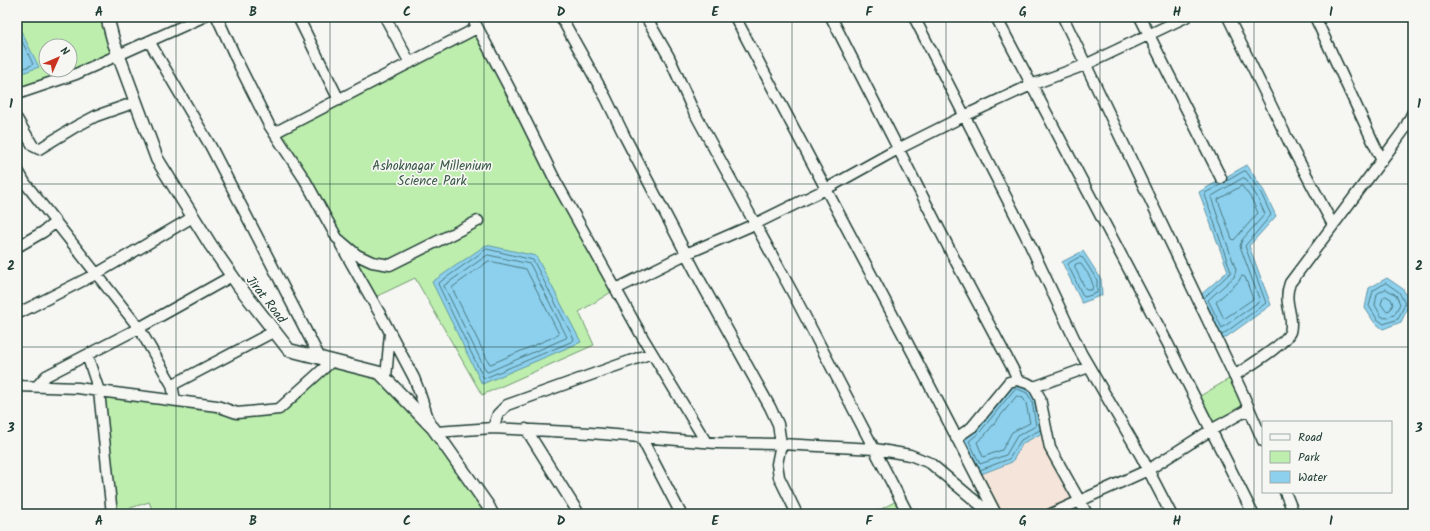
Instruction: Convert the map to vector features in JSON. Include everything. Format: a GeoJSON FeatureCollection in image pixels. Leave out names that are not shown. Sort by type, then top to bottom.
{"type":"FeatureCollection","features":[{"type":"Feature","properties":{"kind":"main road","name":"Jirat Road"},"geometry":{"type":"LineString","coordinates":[[107,17],[118,54],[157,159],[232,276],[289,350],[380,373],[433,429],[488,506],[492,514]]}},
{"type":"Feature","properties":{"kind":"street"},"geometry":{"type":"LineString","coordinates":[[17,94],[76,74],[203,17]]}},
{"type":"Feature","properties":{"kind":"street"},"geometry":{"type":"LineString","coordinates":[[217,17],[240,68],[269,125],[305,180],[390,333],[419,391],[433,429],[526,429],[706,442],[781,444],[875,450],[910,455],[930,463],[991,514]]}},
{"type":"Feature","properties":{"kind":"street"},"geometry":{"type":"LineString","coordinates":[[298,17],[339,100]]}},
{"type":"Feature","properties":{"kind":"street"},"geometry":{"type":"LineString","coordinates":[[386,17],[410,63]]}},
{"type":"Feature","properties":{"kind":"street"},"geometry":{"type":"LineString","coordinates":[[472,17],[555,180],[652,353],[706,442]]}},
{"type":"Feature","properties":{"kind":"street"},"geometry":{"type":"LineString","coordinates":[[561,17],[606,98],[686,254],[770,407],[778,424],[781,444],[777,464],[779,477],[797,514]]}},
{"type":"Feature","properties":{"kind":"street"},"geometry":{"type":"LineString","coordinates":[[646,17],[669,57],[692,108],[908,514]]}},
{"type":"Feature","properties":{"kind":"street"},"geometry":{"type":"LineString","coordinates":[[736,17],[996,514]]}},
{"type":"Feature","properties":{"kind":"street"},"geometry":{"type":"LineString","coordinates":[[831,17],[955,260],[1015,373],[1017,380]]}},
{"type":"Feature","properties":{"kind":"street"},"geometry":{"type":"LineString","coordinates":[[914,17],[1025,234],[1081,353],[1148,470],[1171,514]]}},
{"type":"Feature","properties":{"kind":"street"},"geometry":{"type":"LineString","coordinates":[[996,17],[1168,344],[1253,514]]}},
{"type":"Feature","properties":{"kind":"street"},"geometry":{"type":"LineString","coordinates":[[1063,17],[1234,376],[1262,439]]}},
{"type":"Feature","properties":{"kind":"street"},"geometry":{"type":"LineString","coordinates":[[1140,17],[1221,178]]}},
{"type":"Feature","properties":{"kind":"street"},"geometry":{"type":"LineString","coordinates":[[616,288],[686,254],[755,224],[826,189],[898,149],[964,116],[1031,85],[1085,65],[1186,17]]}},
{"type":"Feature","properties":{"kind":"street"},"geometry":{"type":"LineString","coordinates":[[1228,17],[1292,148],[1334,225]]}},
{"type":"Feature","properties":{"kind":"street"},"geometry":{"type":"LineString","coordinates":[[1315,17],[1382,160]]}},
{"type":"Feature","properties":{"kind":"street"},"geometry":{"type":"LineString","coordinates":[[274,133],[477,28]]}},
{"type":"Feature","properties":{"kind":"street"},"geometry":{"type":"LineString","coordinates":[[17,386],[78,388],[217,406],[238,413],[279,409],[326,360],[211,147],[149,41]]}},
{"type":"Feature","properties":{"kind":"street"},"geometry":{"type":"LineString","coordinates":[[17,119],[33,146],[39,149],[75,126],[96,116],[136,102]]}},
{"type":"Feature","properties":{"kind":"street"},"geometry":{"type":"LineString","coordinates":[[1234,376],[1276,347],[1290,333],[1291,318],[1286,297],[1290,283],[1404,130],[1413,112]]}},
{"type":"Feature","properties":{"kind":"street"},"geometry":{"type":"LineString","coordinates":[[17,168],[25,183],[139,328],[172,385],[175,400]]}},
{"type":"Feature","properties":{"kind":"street"},"geometry":{"type":"LineString","coordinates":[[17,314],[96,274],[193,217]]}},
{"type":"Feature","properties":{"kind":"street"},"geometry":{"type":"LineString","coordinates":[[337,238],[357,255],[372,262],[390,265],[478,221]]}},
{"type":"Feature","properties":{"kind":"street"},"geometry":{"type":"LineString","coordinates":[[17,247],[43,232],[56,222]]}},
{"type":"Feature","properties":{"kind":"street"},"geometry":{"type":"LineString","coordinates":[[37,386],[46,376],[139,328],[232,276]]}},
{"type":"Feature","properties":{"kind":"street"},"geometry":{"type":"LineString","coordinates":[[172,385],[275,331]]}},
{"type":"Feature","properties":{"kind":"street"},"geometry":{"type":"LineString","coordinates":[[386,378],[390,333]]}},
{"type":"Feature","properties":{"kind":"street"},"geometry":{"type":"LineString","coordinates":[[493,428],[498,414],[507,405],[652,353]]}},
{"type":"Feature","properties":{"kind":"street"},"geometry":{"type":"LineString","coordinates":[[87,355],[99,391],[112,514]]}},
{"type":"Feature","properties":{"kind":"street"},"geometry":{"type":"LineString","coordinates":[[1034,387],[1089,367]]}},
{"type":"Feature","properties":{"kind":"street"},"geometry":{"type":"LineString","coordinates":[[956,438],[972,427],[1009,382],[1017,380],[1034,387],[1040,398],[1050,448],[1087,514]]}},
{"type":"Feature","properties":{"kind":"street"},"geometry":{"type":"LineString","coordinates":[[1051,514],[1148,470],[1211,430],[1249,409]]}},
{"type":"Feature","properties":{"kind":"street"},"geometry":{"type":"LineString","coordinates":[[526,429],[579,514]]}},
{"type":"Feature","properties":{"kind":"street"},"geometry":{"type":"LineString","coordinates":[[641,437],[681,514]]}},
{"type":"Feature","properties":{"kind":"street"},"geometry":{"type":"LineString","coordinates":[[1285,493],[1294,514]]}},
{"type":"Feature","properties":{"kind":"shaded area"},"geometry":{"type":"Polygon","coordinates":[[[1047,431],[1079,501],[1051,514],[996,514],[976,476],[1012,462],[1023,443],[1047,431]]]}},
{"type":"Feature","properties":{"kind":"green space"},"geometry":{"type":"Polygon","coordinates":[[[17,17],[107,17],[118,54],[78,70],[78,38],[38,38],[38,78],[57,78],[17,94],[17,17]]]}},
{"type":"Feature","properties":{"kind":"green space","name":"Ashoknagar Millenium Science Park"},"geometry":{"type":"Polygon","coordinates":[[[477,28],[616,289],[579,312],[594,345],[482,395],[415,278],[371,299],[275,133],[477,28]]]}},
{"type":"Feature","properties":{"kind":"green space"},"geometry":{"type":"Polygon","coordinates":[[[332,361],[380,373],[430,425],[491,514],[154,514],[149,502],[112,514],[99,391],[238,413],[279,409],[332,361]]]}},
{"type":"Feature","properties":{"kind":"green space"},"geometry":{"type":"Polygon","coordinates":[[[1234,376],[1249,409],[1211,430],[1195,399],[1234,376]]]}},
{"type":"Feature","properties":{"kind":"green space"},"geometry":{"type":"Polygon","coordinates":[[[900,499],[908,514],[872,514],[900,499]]]}},
{"type":"Feature","properties":{"kind":"water"},"geometry":{"type":"Polygon","coordinates":[[[21,31],[38,67],[17,75],[17,33],[21,31]]]}},
{"type":"Feature","properties":{"kind":"water"},"geometry":{"type":"Polygon","coordinates":[[[1247,165],[1264,191],[1276,216],[1249,246],[1271,305],[1218,343],[1197,298],[1228,271],[1199,192],[1247,165]]]}},
{"type":"Feature","properties":{"kind":"water"},"geometry":{"type":"Polygon","coordinates":[[[486,245],[536,256],[581,342],[482,384],[432,282],[486,245]]]}},
{"type":"Feature","properties":{"kind":"water"},"geometry":{"type":"Polygon","coordinates":[[[1083,251],[1101,279],[1102,295],[1082,303],[1062,262],[1083,251]]]}},
{"type":"Feature","properties":{"kind":"water"},"geometry":{"type":"Polygon","coordinates":[[[1387,278],[1403,289],[1410,303],[1401,322],[1383,329],[1374,322],[1365,308],[1369,288],[1387,278]]]}},
{"type":"Feature","properties":{"kind":"water"},"geometry":{"type":"Polygon","coordinates":[[[1009,382],[1034,387],[1047,431],[1023,443],[1012,462],[976,476],[956,438],[1009,382]]]}}]}
